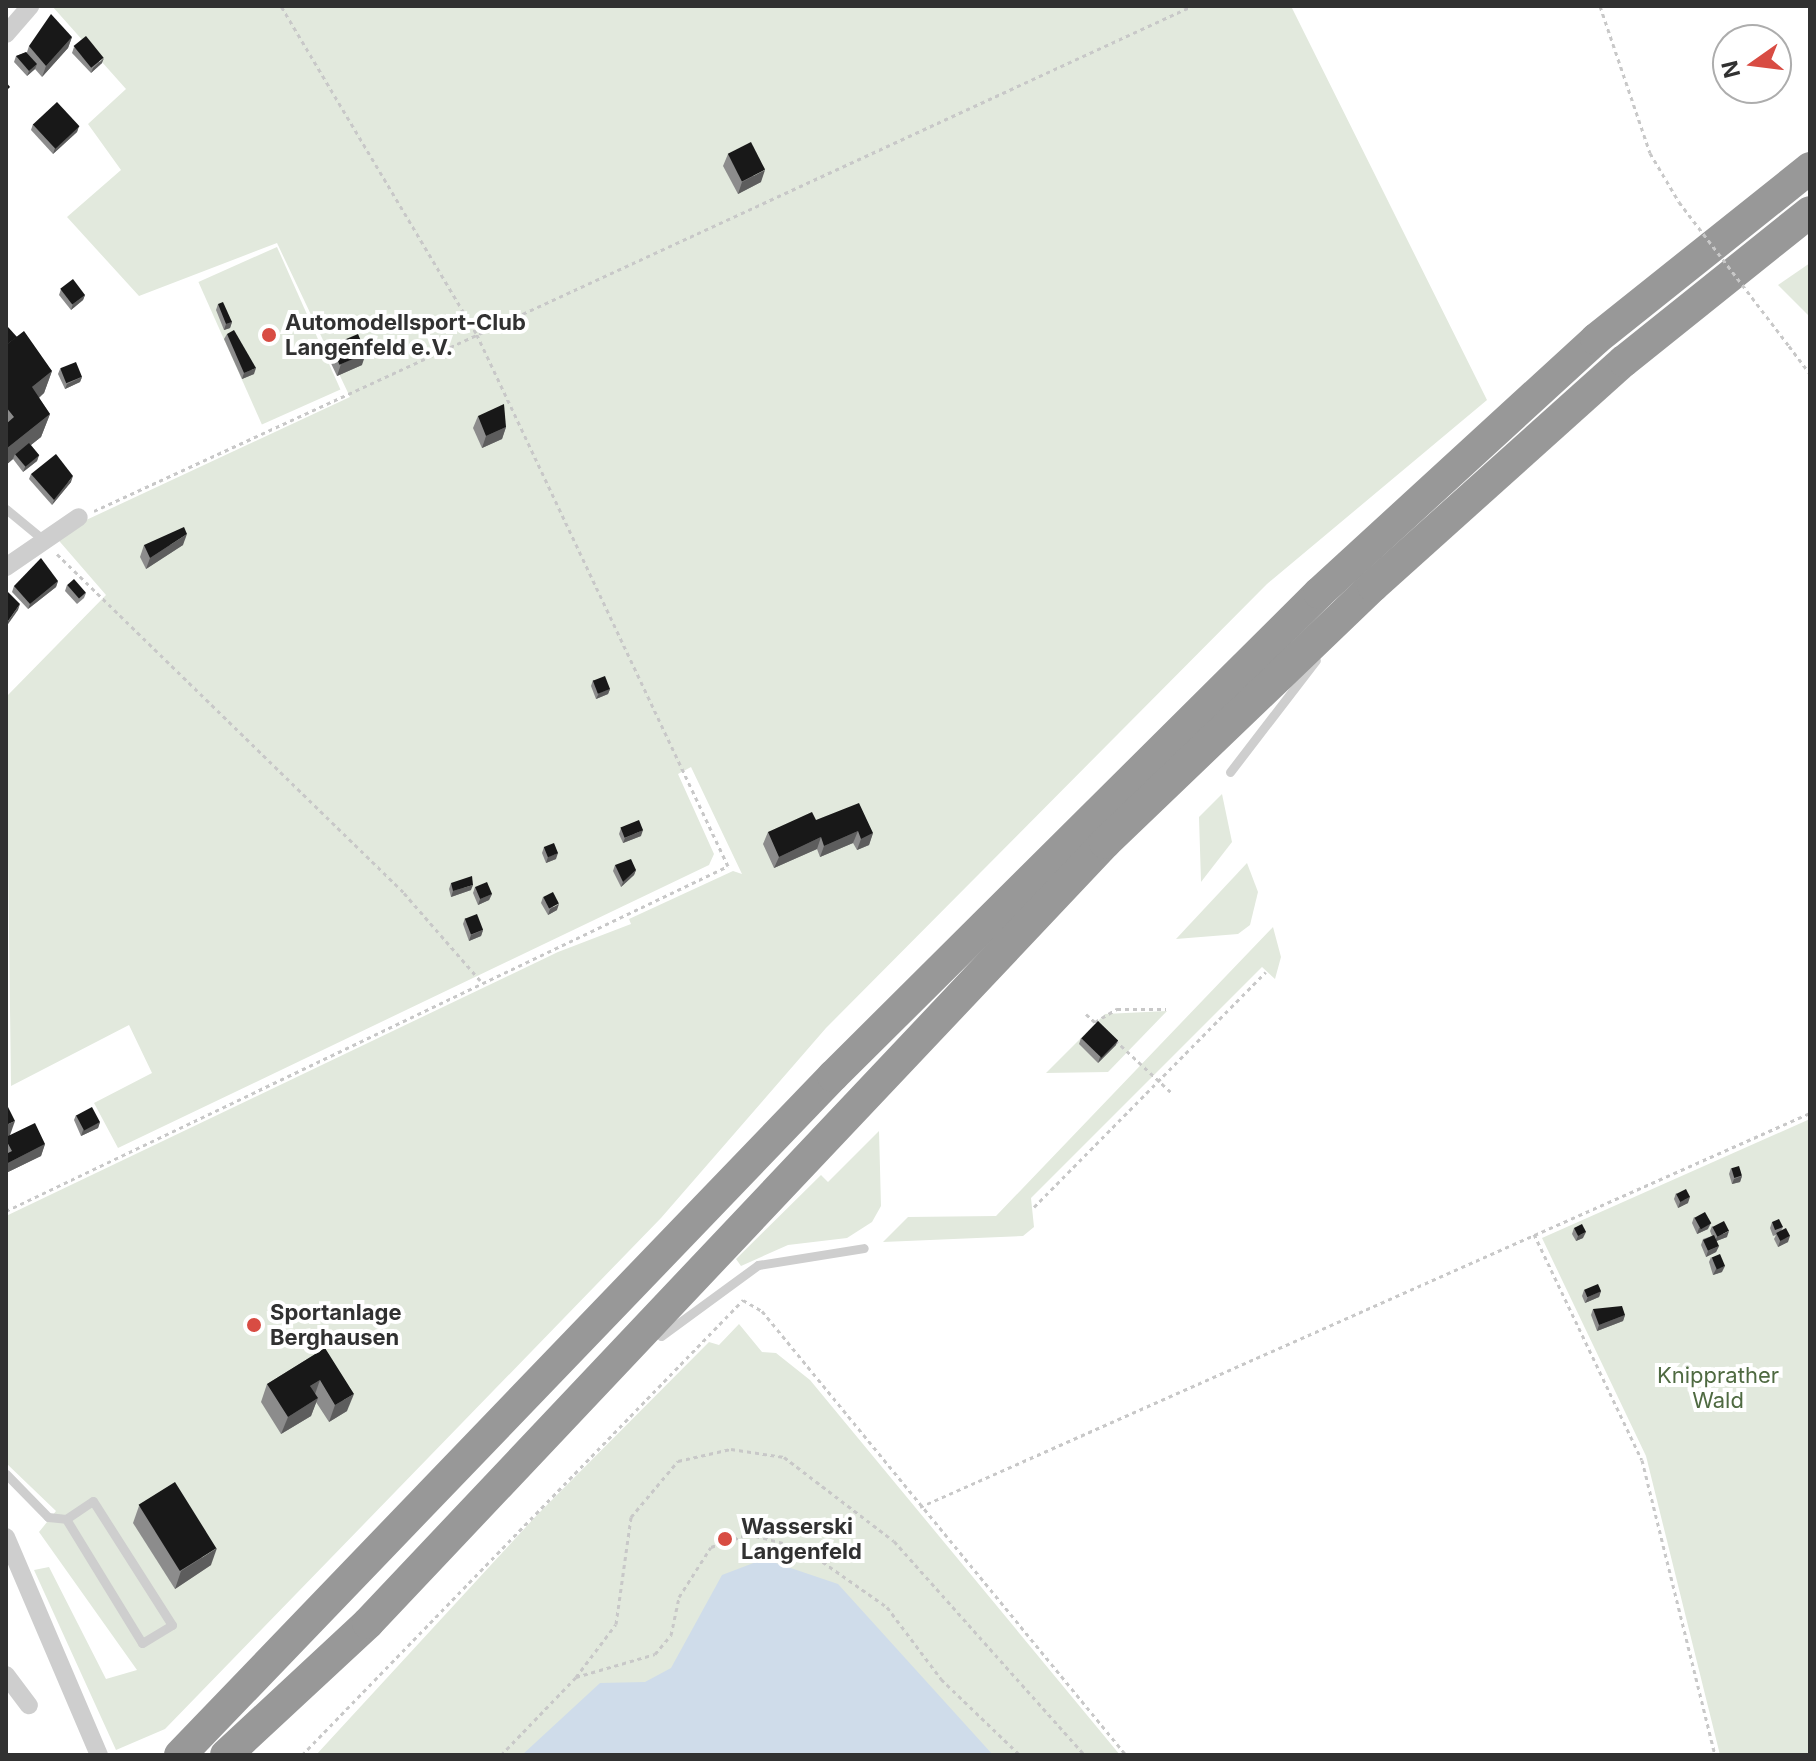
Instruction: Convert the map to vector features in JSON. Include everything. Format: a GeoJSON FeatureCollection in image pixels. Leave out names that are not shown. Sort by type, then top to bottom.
{"type":"FeatureCollection","features":[{"type":"Feature","properties":{"kind":"highway"},"geometry":{"type":"LineString","coordinates":[[180,1755],[332,1605],[833,1076],[1297,615],[1596,339],[1810,168]]}},
{"type":"Feature","properties":{"kind":"highway"},"geometry":{"type":"LineString","coordinates":[[226,1755],[368,1623],[856,1099],[1105,843],[1373,586],[1624,361],[1810,212]]}},
{"type":"Feature","properties":{"kind":"street"},"geometry":{"type":"LineString","coordinates":[[6,34],[30,6]]}},
{"type":"Feature","properties":{"kind":"street"},"geometry":{"type":"LineString","coordinates":[[6,567],[40,537],[79,517]]}},
{"type":"Feature","properties":{"kind":"street"},"geometry":{"type":"LineString","coordinates":[[6,1537],[99,1755]]}},
{"type":"Feature","properties":{"kind":"street"},"geometry":{"type":"LineString","coordinates":[[6,1675],[29,1705]]}},
{"type":"Feature","properties":{"kind":"lane"},"geometry":{"type":"LineString","coordinates":[[6,509],[40,537]]}},
{"type":"Feature","properties":{"kind":"lane"},"geometry":{"type":"LineString","coordinates":[[1230,772],[1373,586]]}},
{"type":"Feature","properties":{"kind":"lane"},"geometry":{"type":"LineString","coordinates":[[656,1341],[758,1265],[864,1248]]}},
{"type":"Feature","properties":{"kind":"lane"},"geometry":{"type":"LineString","coordinates":[[6,1474],[48,1517],[66,1519],[93,1501],[172,1625],[142,1643],[66,1519]]}},
{"type":"Feature","properties":{"kind":"lane"},"geometry":{"type":"LineString","coordinates":[[368,1623],[420,1589],[485,1521]]}},
{"type":"Feature","properties":{"kind":"path"},"geometry":{"type":"LineString","coordinates":[[6,1211],[481,981],[728,866],[476,333],[281,6]]}},
{"type":"Feature","properties":{"kind":"path"},"geometry":{"type":"LineString","coordinates":[[79,517],[1192,6]]}},
{"type":"Feature","properties":{"kind":"path"},"geometry":{"type":"LineString","coordinates":[[1600,6],[1650,153],[1679,202],[1789,346],[1808,364],[1810,374]]}},
{"type":"Feature","properties":{"kind":"path"},"geometry":{"type":"LineString","coordinates":[[40,537],[404,893],[481,981]]}},
{"type":"Feature","properties":{"kind":"path"},"geometry":{"type":"LineString","coordinates":[[1034,1207],[1156,1078],[1266,972]]}},
{"type":"Feature","properties":{"kind":"path"},"geometry":{"type":"LineString","coordinates":[[1095,1022],[1117,1009],[1166,1009]]}},
{"type":"Feature","properties":{"kind":"path"},"geometry":{"type":"LineString","coordinates":[[1086,1014],[1173,1094]]}},
{"type":"Feature","properties":{"kind":"path"},"geometry":{"type":"LineString","coordinates":[[920,1507],[1810,1113]]}},
{"type":"Feature","properties":{"kind":"path"},"geometry":{"type":"LineString","coordinates":[[1534,1234],[1642,1460],[1715,1755]]}},
{"type":"Feature","properties":{"kind":"path"},"geometry":{"type":"LineString","coordinates":[[302,1755],[743,1300],[762,1311],[1126,1755]]}},
{"type":"Feature","properties":{"kind":"path"},"geometry":{"type":"LineString","coordinates":[[501,1755],[576,1677],[616,1624],[631,1517],[678,1461],[731,1449],[784,1457],[894,1541],[1085,1755]]}},
{"type":"Feature","properties":{"kind":"path"},"geometry":{"type":"LineString","coordinates":[[576,1677],[655,1654],[671,1635],[679,1597],[711,1547],[748,1534],[803,1548],[887,1607],[941,1679],[1020,1755]]}},
{"type":"Feature","properties":{"kind":"green space"},"geometry":{"type":"Polygon","coordinates":[[[52,6],[1291,6],[1487,400],[1267,584],[826,1028],[661,1218],[165,1729],[116,1750],[34,1570],[49,1567],[106,1679],[137,1670],[39,1532],[56,1511],[6,1463],[6,1216],[558,952],[631,924],[629,919],[733,871],[742,874],[691,767],[678,774],[714,854],[709,865],[118,1148],[94,1103],[152,1073],[129,1025],[11,1086],[6,697],[106,595],[54,535],[350,397],[277,243],[139,296],[67,217],[121,170],[88,124],[126,89],[52,6]]]}},
{"type":"Feature","properties":{"kind":"green space","name":"Automodellsport-Club Langenfeld e.V."},"geometry":{"type":"Polygon","coordinates":[[[277,247],[340,390],[262,424],[198,282],[277,247]]]}},
{"type":"Feature","properties":{"kind":"green space"},"geometry":{"type":"Polygon","coordinates":[[[1810,263],[1810,317],[1778,285],[1810,263]]]}},
{"type":"Feature","properties":{"kind":"green space"},"geometry":{"type":"Polygon","coordinates":[[[1222,794],[1232,842],[1201,882],[1199,817],[1222,794]]]}},
{"type":"Feature","properties":{"kind":"green space"},"geometry":{"type":"Polygon","coordinates":[[[1247,863],[1258,892],[1250,925],[1238,934],[1176,939],[1247,863]]]}},
{"type":"Feature","properties":{"kind":"green space"},"geometry":{"type":"Polygon","coordinates":[[[1273,927],[1281,957],[1275,979],[1262,967],[1031,1198],[1034,1227],[1023,1236],[883,1242],[908,1217],[996,1216],[1273,927]]]}},
{"type":"Feature","properties":{"kind":"green space"},"geometry":{"type":"Polygon","coordinates":[[[1167,1011],[1108,1072],[1046,1073],[1105,1014],[1167,1011]]]}},
{"type":"Feature","properties":{"kind":"green space","name":"Knipprather Wald"},"geometry":{"type":"Polygon","coordinates":[[[1810,1119],[1810,1755],[1720,1755],[1646,1456],[1542,1238],[1810,1119]]]}},
{"type":"Feature","properties":{"kind":"green space"},"geometry":{"type":"Polygon","coordinates":[[[879,1131],[881,1206],[872,1222],[847,1238],[788,1245],[741,1266],[736,1259],[821,1175],[828,1182],[879,1131]]]}},
{"type":"Feature","properties":{"kind":"green space","name":"Wasserski Langenfeld"},"geometry":{"type":"Polygon","coordinates":[[[739,1324],[762,1352],[776,1353],[810,1380],[1120,1755],[316,1755],[536,1516],[709,1342],[719,1345],[739,1324]]]}},
{"type":"Feature","properties":{"kind":"water"},"geometry":{"type":"Polygon","coordinates":[[[764,1559],[838,1584],[993,1755],[522,1755],[600,1683],[645,1682],[671,1668],[722,1575],[764,1559]]]}},
{"type":"Feature","properties":{"kind":"building"},"geometry":{"type":"Polygon","coordinates":[[[51,14],[72,37],[46,66],[29,46],[51,14]]]}},
{"type":"Feature","properties":{"kind":"building"},"geometry":{"type":"Polygon","coordinates":[[[86,36],[104,58],[91,68],[74,46],[86,36]]]}},
{"type":"Feature","properties":{"kind":"building"},"geometry":{"type":"Polygon","coordinates":[[[26,52],[37,64],[29,71],[16,56],[26,52]]]}},
{"type":"Feature","properties":{"kind":"building"},"geometry":{"type":"Polygon","coordinates":[[[57,102],[80,126],[55,149],[33,125],[57,102]]]}},
{"type":"Feature","properties":{"kind":"building"},"geometry":{"type":"Polygon","coordinates":[[[751,142],[765,170],[742,181],[728,154],[751,142]]]}},
{"type":"Feature","properties":{"kind":"building"},"geometry":{"type":"Polygon","coordinates":[[[73,279],[85,295],[72,305],[60,289],[73,279]]]}},
{"type":"Feature","properties":{"kind":"building"},"geometry":{"type":"Polygon","coordinates":[[[223,302],[232,322],[226,324],[218,304],[223,302]]]}},
{"type":"Feature","properties":{"kind":"building"},"geometry":{"type":"Polygon","coordinates":[[[8,327],[17,337],[6,345],[6,329],[8,327]]]}},
{"type":"Feature","properties":{"kind":"building"},"geometry":{"type":"Polygon","coordinates":[[[234,330],[256,368],[244,373],[227,334],[234,330]]]}},
{"type":"Feature","properties":{"kind":"building"},"geometry":{"type":"Polygon","coordinates":[[[24,331],[52,371],[32,387],[50,414],[6,449],[6,424],[14,417],[6,407],[6,345],[24,331]]]}},
{"type":"Feature","properties":{"kind":"building"},"geometry":{"type":"Polygon","coordinates":[[[358,334],[366,353],[340,365],[331,345],[358,334]]]}},
{"type":"Feature","properties":{"kind":"building"},"geometry":{"type":"Polygon","coordinates":[[[76,362],[82,377],[66,383],[60,368],[76,362]]]}},
{"type":"Feature","properties":{"kind":"building"},"geometry":{"type":"Polygon","coordinates":[[[504,404],[506,427],[486,436],[478,416],[504,404]]]}},
{"type":"Feature","properties":{"kind":"building"},"geometry":{"type":"Polygon","coordinates":[[[29,443],[39,455],[25,467],[15,455],[29,443]]]}},
{"type":"Feature","properties":{"kind":"building"},"geometry":{"type":"Polygon","coordinates":[[[56,454],[73,476],[54,500],[31,474],[56,454]]]}},
{"type":"Feature","properties":{"kind":"building"},"geometry":{"type":"Polygon","coordinates":[[[184,527],[187,534],[150,558],[144,545],[184,527]]]}},
{"type":"Feature","properties":{"kind":"building"},"geometry":{"type":"Polygon","coordinates":[[[41,558],[58,581],[30,604],[14,586],[41,558]]]}},
{"type":"Feature","properties":{"kind":"building"},"geometry":{"type":"Polygon","coordinates":[[[74,579],[86,593],[79,598],[67,585],[74,579]]]}},
{"type":"Feature","properties":{"kind":"building"},"geometry":{"type":"Polygon","coordinates":[[[6,590],[20,604],[6,624],[6,590]]]}},
{"type":"Feature","properties":{"kind":"building"},"geometry":{"type":"Polygon","coordinates":[[[605,676],[610,689],[598,694],[593,681],[605,676]]]}},
{"type":"Feature","properties":{"kind":"building"},"geometry":{"type":"Polygon","coordinates":[[[859,803],[873,833],[861,839],[858,831],[824,846],[821,837],[779,857],[768,832],[812,812],[816,820],[859,803]]]}},
{"type":"Feature","properties":{"kind":"building"},"geometry":{"type":"Polygon","coordinates":[[[639,820],[643,830],[625,838],[620,827],[639,820]]]}},
{"type":"Feature","properties":{"kind":"building"},"geometry":{"type":"Polygon","coordinates":[[[554,843],[558,853],[548,857],[544,847],[554,843]]]}},
{"type":"Feature","properties":{"kind":"building"},"geometry":{"type":"Polygon","coordinates":[[[631,859],[636,870],[623,882],[615,865],[631,859]]]}},
{"type":"Feature","properties":{"kind":"building"},"geometry":{"type":"Polygon","coordinates":[[[472,876],[473,885],[453,891],[451,883],[472,876]]]}},
{"type":"Feature","properties":{"kind":"building"},"geometry":{"type":"Polygon","coordinates":[[[487,882],[492,894],[480,899],[475,887],[487,882]]]}},
{"type":"Feature","properties":{"kind":"building"},"geometry":{"type":"Polygon","coordinates":[[[553,892],[559,904],[549,909],[543,897],[553,892]]]}},
{"type":"Feature","properties":{"kind":"building"},"geometry":{"type":"Polygon","coordinates":[[[477,914],[483,930],[471,935],[465,919],[477,914]]]}},
{"type":"Feature","properties":{"kind":"building"},"geometry":{"type":"Polygon","coordinates":[[[1098,1021],[1118,1040],[1101,1058],[1081,1038],[1098,1021]]]}},
{"type":"Feature","properties":{"kind":"building"},"geometry":{"type":"Polygon","coordinates":[[[6,1103],[15,1121],[6,1125],[6,1103]]]}},
{"type":"Feature","properties":{"kind":"building"},"geometry":{"type":"Polygon","coordinates":[[[92,1107],[100,1122],[84,1130],[76,1115],[92,1107]]]}},
{"type":"Feature","properties":{"kind":"building"},"geometry":{"type":"Polygon","coordinates":[[[35,1123],[45,1144],[6,1164],[6,1154],[12,1151],[6,1137],[35,1123]]]}},
{"type":"Feature","properties":{"kind":"building"},"geometry":{"type":"Polygon","coordinates":[[[1739,1166],[1742,1176],[1734,1178],[1731,1168],[1739,1166]]]}},
{"type":"Feature","properties":{"kind":"building"},"geometry":{"type":"Polygon","coordinates":[[[1686,1189],[1690,1197],[1680,1202],[1676,1194],[1686,1189]]]}},
{"type":"Feature","properties":{"kind":"building"},"geometry":{"type":"Polygon","coordinates":[[[1705,1212],[1711,1223],[1701,1229],[1695,1218],[1705,1212]]]}},
{"type":"Feature","properties":{"kind":"building"},"geometry":{"type":"Polygon","coordinates":[[[1779,1219],[1783,1227],[1775,1230],[1772,1222],[1779,1219]]]}},
{"type":"Feature","properties":{"kind":"building"},"geometry":{"type":"Polygon","coordinates":[[[1724,1221],[1729,1231],[1717,1237],[1712,1227],[1724,1221]]]}},
{"type":"Feature","properties":{"kind":"building"},"geometry":{"type":"Polygon","coordinates":[[[1582,1224],[1586,1232],[1578,1236],[1574,1228],[1582,1224]]]}},
{"type":"Feature","properties":{"kind":"building"},"geometry":{"type":"Polygon","coordinates":[[[1786,1228],[1790,1236],[1780,1241],[1776,1233],[1786,1228]]]}},
{"type":"Feature","properties":{"kind":"building"},"geometry":{"type":"Polygon","coordinates":[[[1714,1235],[1719,1246],[1708,1251],[1703,1240],[1714,1235]]]}},
{"type":"Feature","properties":{"kind":"building"},"geometry":{"type":"Polygon","coordinates":[[[1720,1254],[1725,1266],[1717,1269],[1712,1258],[1720,1254]]]}},
{"type":"Feature","properties":{"kind":"building"},"geometry":{"type":"Polygon","coordinates":[[[1598,1284],[1601,1291],[1587,1297],[1584,1290],[1598,1284]]]}},
{"type":"Feature","properties":{"kind":"building"},"geometry":{"type":"Polygon","coordinates":[[[1622,1306],[1625,1315],[1599,1325],[1593,1309],[1622,1306]]]}},
{"type":"Feature","properties":{"kind":"building"},"geometry":{"type":"Polygon","coordinates":[[[325,1348],[354,1394],[335,1405],[320,1380],[310,1386],[318,1398],[288,1417],[267,1384],[325,1348]]]}},
{"type":"Feature","properties":{"kind":"building"},"geometry":{"type":"Polygon","coordinates":[[[175,1482],[216,1548],[180,1571],[139,1505],[175,1482]]]}},
{"type":"Feature","properties":{"kind":"place","name":"Automodellsport-Club Langenfeld e.V."},"geometry":{"type":"Point","coordinates":[269,335]}},
{"type":"Feature","properties":{"kind":"place","name":"Sportanlage Berghausen"},"geometry":{"type":"Point","coordinates":[254,1325]}},
{"type":"Feature","properties":{"kind":"place","name":"Wasserski Langenfeld"},"geometry":{"type":"Point","coordinates":[725,1539]}}]}
